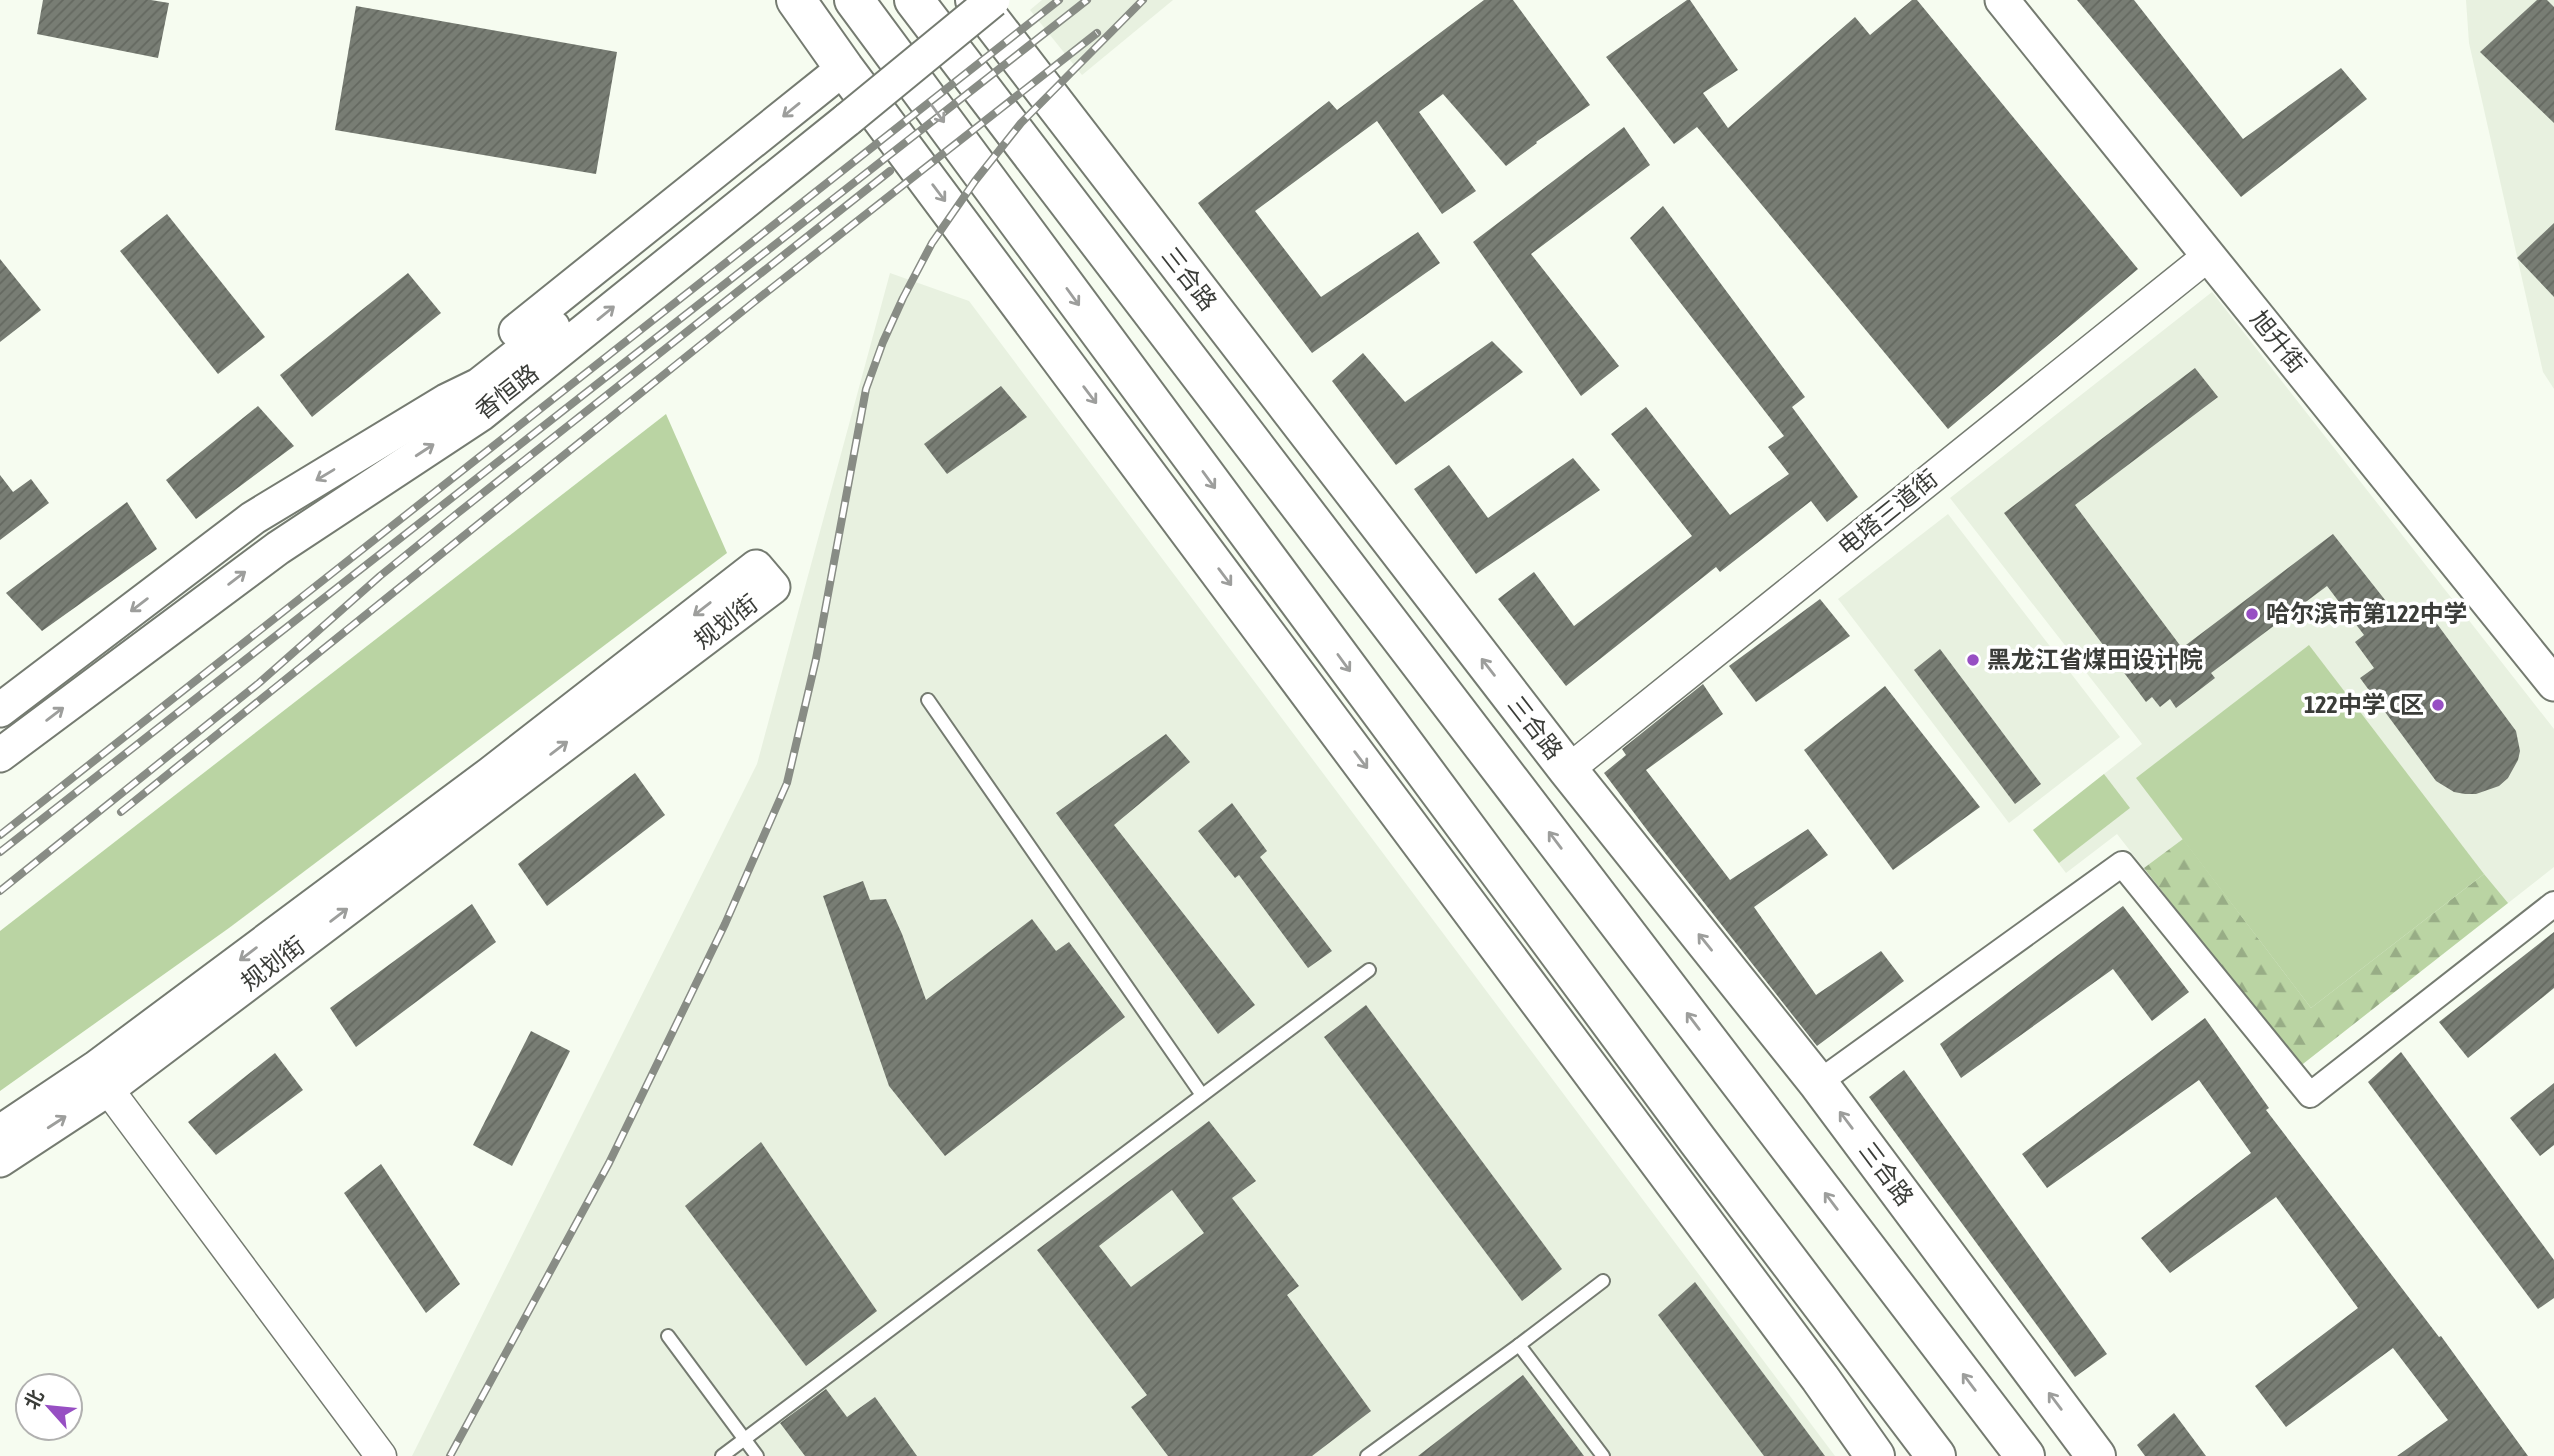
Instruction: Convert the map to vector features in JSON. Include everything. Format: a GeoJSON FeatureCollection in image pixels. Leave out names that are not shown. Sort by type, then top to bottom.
{"type":"FeatureCollection","features":[{"type":"Feature","properties":{"kind":"highway"},"geometry":{"type":"LineString","coordinates":[[796,0],[1820,1378],[1875,1456]]}},
{"type":"Feature","properties":{"kind":"highway"},"geometry":{"type":"LineString","coordinates":[[854,0],[1698,1141],[1936,1456]]}},
{"type":"Feature","properties":{"kind":"highway","name":"三合路"},"geometry":{"type":"LineString","coordinates":[[914,0],[2025,1456]]}},
{"type":"Feature","properties":{"kind":"highway","name":"三合路"},"geometry":{"type":"LineString","coordinates":[[975,0],[1568,770],[1818,1083],[2096,1456]]}},
{"type":"Feature","properties":{"kind":"highway"},"geometry":{"type":"LineString","coordinates":[[1698,1141],[1820,1378]]}},
{"type":"Feature","properties":{"kind":"main road","name":"香恒路"},"geometry":{"type":"LineString","coordinates":[[0,755],[278,548],[481,414],[842,112],[966,0]]}},
{"type":"Feature","properties":{"kind":"main road","name":"香恒路"},"geometry":{"type":"LineString","coordinates":[[0,710],[253,518],[446,401],[479,385],[993,0]]}},
{"type":"Feature","properties":{"kind":"main road","name":"旭升街"},"geometry":{"type":"LineString","coordinates":[[2002,0],[2554,684]]}},
{"type":"Feature","properties":{"kind":"main road"},"geometry":{"type":"LineString","coordinates":[[374,445],[844,68]]}},
{"type":"Feature","properties":{"kind":"main road","name":"规划街"},"geometry":{"type":"LineString","coordinates":[[0,1132],[97,1067],[456,799],[756,567],[773,587],[108,1088],[0,1160]]}},
{"type":"Feature","properties":{"kind":"street","name":"电塔三道街"},"geometry":{"type":"LineString","coordinates":[[1568,770],[2208,256]]}},
{"type":"Feature","properties":{"kind":"street"},"geometry":{"type":"LineString","coordinates":[[1818,1083],[2122,864],[2310,1095],[2554,904]]}},
{"type":"Feature","properties":{"kind":"street"},"geometry":{"type":"LineString","coordinates":[[108,1088],[382,1456]]}},
{"type":"Feature","properties":{"kind":"lane"},"geometry":{"type":"LineString","coordinates":[[928,700],[1202,1095]]}},
{"type":"Feature","properties":{"kind":"lane"},"geometry":{"type":"LineString","coordinates":[[722,1456],[1369,970]]}},
{"type":"Feature","properties":{"kind":"lane"},"geometry":{"type":"LineString","coordinates":[[1367,1456],[1603,1281]]}},
{"type":"Feature","properties":{"kind":"lane"},"geometry":{"type":"LineString","coordinates":[[668,1336],[757,1456]]}},
{"type":"Feature","properties":{"kind":"lane"},"geometry":{"type":"LineString","coordinates":[[1519,1345],[1603,1456]]}},
{"type":"Feature","properties":{"kind":"shaded area"},"geometry":{"type":"Polygon","coordinates":[[[1042,0],[1173,0],[1082,75],[1030,10],[1042,0]]]}},
{"type":"Feature","properties":{"kind":"shaded area"},"geometry":{"type":"Polygon","coordinates":[[[2466,0],[2554,0],[2554,389],[2543,372],[2469,43],[2466,0]]]}},
{"type":"Feature","properties":{"kind":"shaded area"},"geometry":{"type":"Polygon","coordinates":[[[890,273],[969,301],[1835,1456],[412,1456],[757,764],[890,273]]]}},
{"type":"Feature","properties":{"kind":"shaded area","name":"哈尔滨市第122中学"},"geometry":{"type":"Polygon","coordinates":[[[2212,292],[2554,729],[2554,867],[2299,1067],[2117,834],[2066,873],[2033,830],[2142,744],[1950,498],[2212,292]]]}},
{"type":"Feature","properties":{"kind":"shaded area","name":"黑龙江省煤田设计院"},"geometry":{"type":"Polygon","coordinates":[[[1948,514],[2120,737],[2009,823],[1838,599],[1948,514]]]}},
{"type":"Feature","properties":{"kind":"green space"},"geometry":{"type":"Polygon","coordinates":[[[666,414],[727,553],[229,928],[0,1091],[0,931],[666,414]]]}},
{"type":"Feature","properties":{"kind":"green space"},"geometry":{"type":"Polygon","coordinates":[[[2309,645],[2484,874],[2311,1008],[2136,778],[2309,645]]]}},
{"type":"Feature","properties":{"kind":"green space"},"geometry":{"type":"Polygon","coordinates":[[[2104,774],[2130,808],[2059,863],[2033,830],[2104,774]]]}},
{"type":"Feature","properties":{"kind":"green space"},"geometry":{"type":"Polygon","coordinates":[[[2183,839],[2311,1008],[2484,874],[2508,903],[2299,1067],[2144,868],[2183,839]]]}},
{"type":"Feature","properties":{"kind":"building"},"geometry":{"type":"Polygon","coordinates":[[[43,0],[151,0],[169,3],[158,58],[37,34],[43,0]]]}},
{"type":"Feature","properties":{"kind":"building"},"geometry":{"type":"Polygon","coordinates":[[[1484,0],[1513,0],[1590,105],[1506,166],[1443,94],[1419,112],[1476,191],[1442,214],[1377,121],[1255,211],[1321,297],[1418,232],[1440,263],[1312,353],[1198,203],[1329,101],[1337,110],[1484,0]]]}},
{"type":"Feature","properties":{"kind":"building"},"geometry":{"type":"Polygon","coordinates":[[[1690,0],[1738,70],[1703,93],[1728,128],[1855,17],[1870,35],[1912,0],[1917,0],[2138,269],[1948,429],[1697,127],[1674,144],[1606,57],[1690,0]]]}},
{"type":"Feature","properties":{"kind":"building"},"geometry":{"type":"Polygon","coordinates":[[[2077,0],[2134,0],[2243,139],[2341,68],[2367,99],[2241,197],[2077,0]]]}},
{"type":"Feature","properties":{"kind":"building"},"geometry":{"type":"Polygon","coordinates":[[[2537,0],[2547,0],[2554,7],[2554,123],[2480,52],[2537,0]]]}},
{"type":"Feature","properties":{"kind":"building"},"geometry":{"type":"Polygon","coordinates":[[[356,6],[617,52],[596,174],[335,130],[356,6]]]}},
{"type":"Feature","properties":{"kind":"building"},"geometry":{"type":"Polygon","coordinates":[[[1624,127],[1650,165],[1531,254],[1619,366],[1581,396],[1473,242],[1624,127]]]}},
{"type":"Feature","properties":{"kind":"building"},"geometry":{"type":"Polygon","coordinates":[[[1663,206],[1805,397],[1792,407],[1858,497],[1827,522],[1811,501],[1720,572],[1716,567],[1566,686],[1498,599],[1534,572],[1574,626],[1692,536],[1611,434],[1646,407],[1730,515],[1789,474],[1768,447],[1784,436],[1630,238],[1663,206]]]}},
{"type":"Feature","properties":{"kind":"building"},"geometry":{"type":"Polygon","coordinates":[[[167,214],[265,337],[218,374],[120,251],[167,214]]]}},
{"type":"Feature","properties":{"kind":"building"},"geometry":{"type":"Polygon","coordinates":[[[2554,223],[2554,297],[2517,258],[2554,223]]]}},
{"type":"Feature","properties":{"kind":"building"},"geometry":{"type":"Polygon","coordinates":[[[0,259],[41,310],[0,342],[0,259]]]}},
{"type":"Feature","properties":{"kind":"building"},"geometry":{"type":"Polygon","coordinates":[[[408,273],[441,313],[312,417],[280,375],[408,273]]]}},
{"type":"Feature","properties":{"kind":"building"},"geometry":{"type":"Polygon","coordinates":[[[1492,341],[1523,372],[1396,465],[1332,381],[1363,353],[1405,402],[1492,341]]]}},
{"type":"Feature","properties":{"kind":"building"},"geometry":{"type":"Polygon","coordinates":[[[2195,368],[2218,397],[2075,505],[2182,648],[2333,534],[2404,624],[2426,609],[2516,731],[2520,751],[2518,760],[2508,778],[2499,786],[2476,794],[2465,794],[2454,792],[2436,781],[2360,678],[2374,668],[2355,642],[2364,635],[2327,586],[2211,673],[2215,678],[2176,708],[2170,699],[2160,707],[2152,697],[2146,702],[2004,513],[2195,368]]]}},
{"type":"Feature","properties":{"kind":"building"},"geometry":{"type":"Polygon","coordinates":[[[1001,386],[1027,417],[947,474],[924,444],[1001,386]]]}},
{"type":"Feature","properties":{"kind":"building"},"geometry":{"type":"Polygon","coordinates":[[[258,406],[294,446],[196,519],[166,480],[258,406]]]}},
{"type":"Feature","properties":{"kind":"building"},"geometry":{"type":"Polygon","coordinates":[[[1573,458],[1600,490],[1476,574],[1414,489],[1449,465],[1488,518],[1573,458]]]}},
{"type":"Feature","properties":{"kind":"building"},"geometry":{"type":"Polygon","coordinates":[[[0,475],[13,492],[31,479],[49,503],[0,540],[0,475]]]}},
{"type":"Feature","properties":{"kind":"building"},"geometry":{"type":"Polygon","coordinates":[[[127,502],[157,549],[42,631],[6,593],[127,502]]]}},
{"type":"Feature","properties":{"kind":"building"},"geometry":{"type":"Polygon","coordinates":[[[1820,599],[1850,636],[1756,702],[1729,666],[1820,599]]]}},
{"type":"Feature","properties":{"kind":"building"},"geometry":{"type":"Polygon","coordinates":[[[1940,649],[2041,784],[2015,804],[1914,670],[1940,649]]]}},
{"type":"Feature","properties":{"kind":"building"},"geometry":{"type":"Polygon","coordinates":[[[1703,684],[1723,714],[1646,770],[1730,880],[1808,829],[1828,855],[1754,907],[1816,995],[1881,951],[1904,981],[1817,1046],[1604,773],[1626,755],[1622,749],[1703,684]]]}},
{"type":"Feature","properties":{"kind":"building"},"geometry":{"type":"Polygon","coordinates":[[[1885,686],[1980,807],[1893,870],[1804,750],[1885,686]]]}},
{"type":"Feature","properties":{"kind":"building"},"geometry":{"type":"Polygon","coordinates":[[[1166,734],[1190,762],[1114,825],[1255,1005],[1218,1034],[1056,813],[1166,734]]]}},
{"type":"Feature","properties":{"kind":"building"},"geometry":{"type":"Polygon","coordinates":[[[635,773],[665,815],[547,906],[518,864],[635,773]]]}},
{"type":"Feature","properties":{"kind":"building"},"geometry":{"type":"Polygon","coordinates":[[[1232,803],[1267,851],[1260,857],[1332,951],[1308,968],[1239,875],[1235,878],[1198,831],[1232,803]]]}},
{"type":"Feature","properties":{"kind":"building"},"geometry":{"type":"Polygon","coordinates":[[[863,881],[870,900],[886,899],[926,1000],[1032,919],[1056,951],[1069,942],[1125,1017],[945,1156],[889,1086],[823,896],[863,881]]]}},
{"type":"Feature","properties":{"kind":"building"},"geometry":{"type":"Polygon","coordinates":[[[472,904],[496,942],[356,1047],[330,1008],[472,904]]]}},
{"type":"Feature","properties":{"kind":"building"},"geometry":{"type":"Polygon","coordinates":[[[2123,906],[2189,992],[2152,1021],[2113,969],[1961,1078],[1940,1044],[2123,906]]]}},
{"type":"Feature","properties":{"kind":"building"},"geometry":{"type":"Polygon","coordinates":[[[2554,932],[2554,988],[2468,1058],[2439,1022],[2554,932]]]}},
{"type":"Feature","properties":{"kind":"building"},"geometry":{"type":"Polygon","coordinates":[[[1366,1005],[1562,1269],[1522,1301],[1324,1037],[1366,1005]]]}},
{"type":"Feature","properties":{"kind":"building"},"geometry":{"type":"Polygon","coordinates":[[[2205,1018],[2269,1108],[2266,1110],[2439,1337],[2441,1336],[2528,1456],[2397,1456],[2448,1420],[2393,1348],[2286,1427],[2255,1386],[2358,1308],[2276,1197],[2170,1273],[2141,1238],[2251,1153],[2199,1080],[2047,1188],[2022,1154],[2205,1018]]]}},
{"type":"Feature","properties":{"kind":"building"},"geometry":{"type":"Polygon","coordinates":[[[531,1031],[570,1051],[512,1166],[473,1145],[531,1031]]]}},
{"type":"Feature","properties":{"kind":"building"},"geometry":{"type":"Polygon","coordinates":[[[2401,1052],[2554,1260],[2554,1298],[2538,1309],[2368,1082],[2401,1052]]]}},
{"type":"Feature","properties":{"kind":"building"},"geometry":{"type":"Polygon","coordinates":[[[275,1053],[303,1090],[216,1155],[188,1122],[275,1053]]]}},
{"type":"Feature","properties":{"kind":"building"},"geometry":{"type":"Polygon","coordinates":[[[1904,1070],[2107,1354],[2075,1377],[1869,1097],[1904,1070]]]}},
{"type":"Feature","properties":{"kind":"building"},"geometry":{"type":"Polygon","coordinates":[[[2554,1083],[2554,1145],[2540,1156],[2510,1118],[2554,1083]]]}},
{"type":"Feature","properties":{"kind":"building"},"geometry":{"type":"Polygon","coordinates":[[[1209,1121],[1256,1181],[1232,1198],[1299,1286],[1287,1295],[1371,1411],[1312,1456],[1168,1456],[1131,1407],[1147,1395],[1037,1250],[1209,1121]],[[1172,1190],[1099,1246],[1131,1287],[1204,1233],[1172,1190]]]}},
{"type":"Feature","properties":{"kind":"building"},"geometry":{"type":"Polygon","coordinates":[[[761,1142],[877,1311],[806,1366],[685,1206],[761,1142]]]}},
{"type":"Feature","properties":{"kind":"building"},"geometry":{"type":"Polygon","coordinates":[[[381,1164],[460,1284],[426,1313],[344,1193],[381,1164]]]}},
{"type":"Feature","properties":{"kind":"building"},"geometry":{"type":"Polygon","coordinates":[[[1695,1282],[1825,1456],[1764,1456],[1658,1315],[1695,1282]]]}},
{"type":"Feature","properties":{"kind":"building"},"geometry":{"type":"Polygon","coordinates":[[[1523,1375],[1584,1456],[1418,1456],[1523,1375]]]}},
{"type":"Feature","properties":{"kind":"building"},"geometry":{"type":"Polygon","coordinates":[[[826,1389],[847,1417],[875,1397],[917,1456],[805,1456],[780,1423],[826,1389]]]}},
{"type":"Feature","properties":{"kind":"building"},"geometry":{"type":"Polygon","coordinates":[[[2174,1413],[2206,1456],[2145,1456],[2137,1445],[2174,1413]]]}},
{"type":"Feature","properties":{"kind":"railway"},"geometry":{"type":"LineString","coordinates":[[0,835],[1059,0]]}},
{"type":"Feature","properties":{"kind":"railway"},"geometry":{"type":"LineString","coordinates":[[0,852],[1087,0]]}},
{"type":"Feature","properties":{"kind":"railway"},"geometry":{"type":"LineString","coordinates":[[450,1456],[609,1163],[725,924],[787,783],[816,659],[866,389],[903,298],[932,243],[975,181],[1021,123],[1143,0]]}},
{"type":"Feature","properties":{"kind":"railway"},"geometry":{"type":"LineString","coordinates":[[121,812],[754,302],[1097,33]]}},
{"type":"Feature","properties":{"kind":"railway"},"geometry":{"type":"LineString","coordinates":[[0,891],[259,683],[380,576],[454,516],[890,171]]}},
{"type":"Feature","properties":{"kind":"place","name":"哈尔滨市第122中学"},"geometry":{"type":"Point","coordinates":[2252,614]}},
{"type":"Feature","properties":{"kind":"place","name":"黑龙江省煤田设计院"},"geometry":{"type":"Point","coordinates":[1973,660]}},
{"type":"Feature","properties":{"kind":"place","name":"122中学 C区"},"geometry":{"type":"Point","coordinates":[2438,705]}}]}
